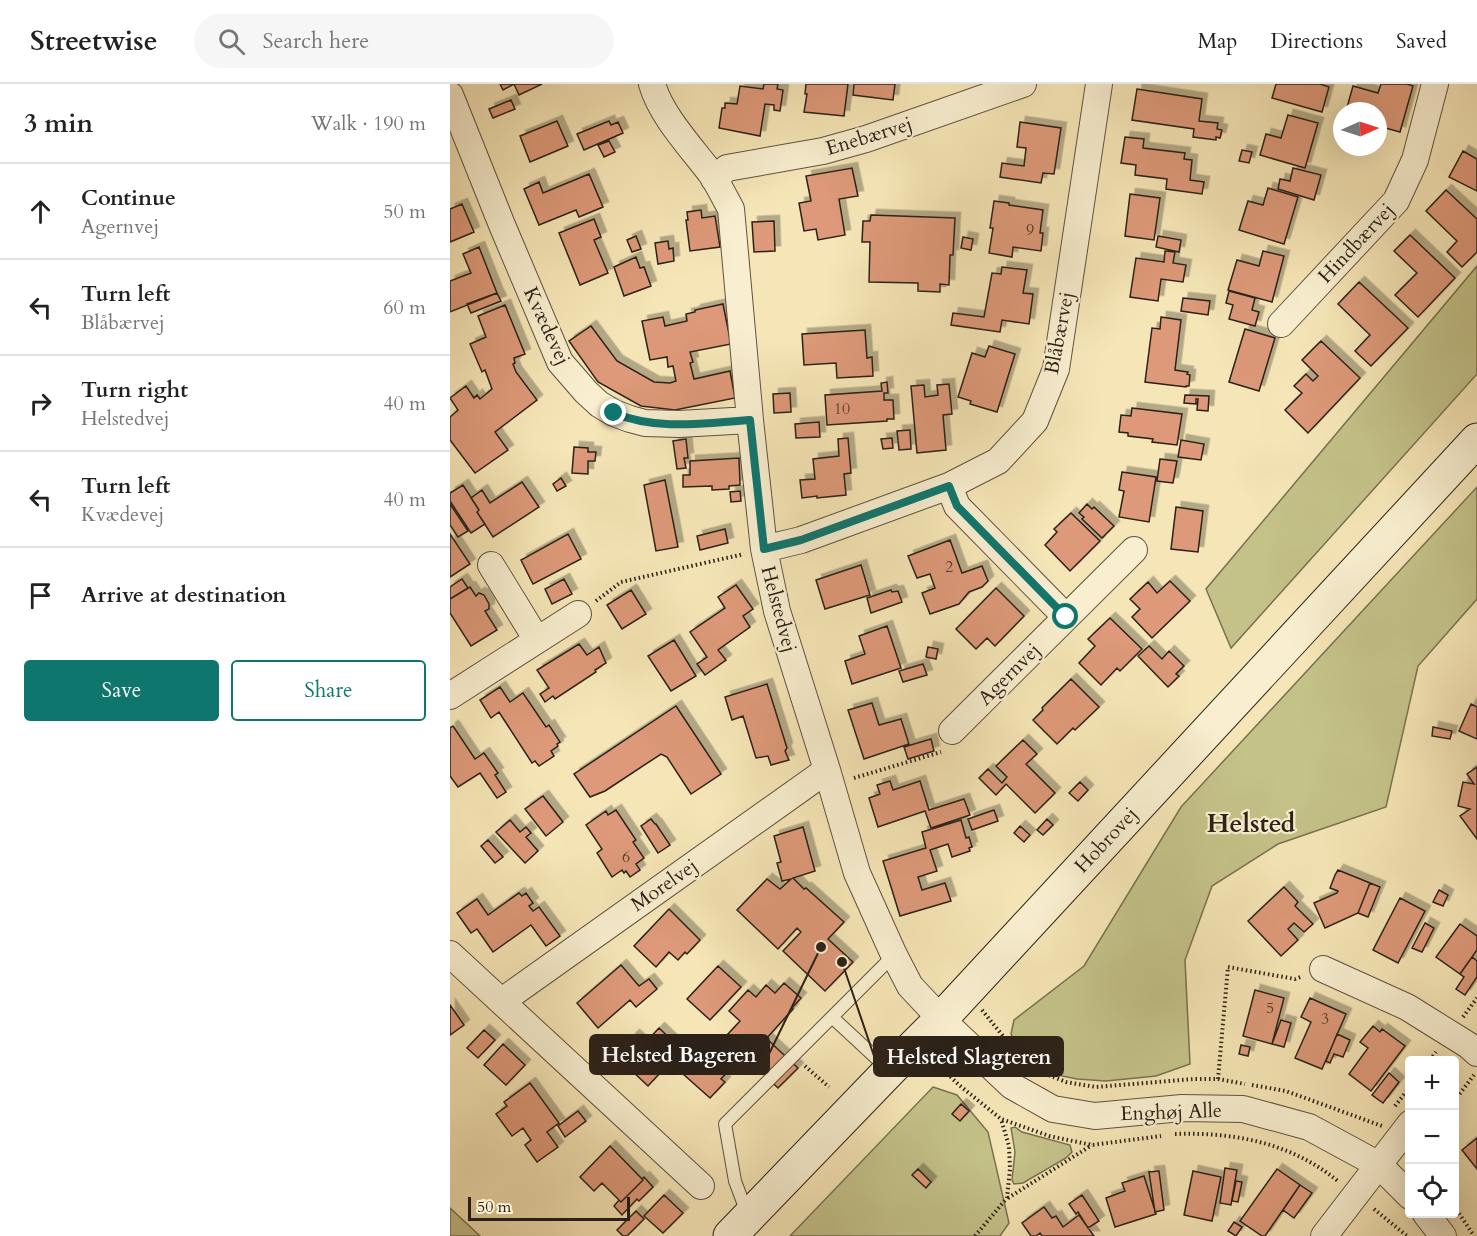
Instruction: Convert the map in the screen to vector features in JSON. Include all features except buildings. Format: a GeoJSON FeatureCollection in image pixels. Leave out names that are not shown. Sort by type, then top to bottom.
{"type":"FeatureCollection","features":[{"type":"Feature","properties":{"kind":"main road","name":"Hobrovej"},"geometry":{"type":"LineString","coordinates":[[740,1226],[941,1019],[1477,440]]}},
{"type":"Feature","properties":{"kind":"street","name":"Helstedvej"},"geometry":{"type":"LineString","coordinates":[[652,84],[655,97],[714,178],[731,209],[764,549],[777,611],[857,873],[910,986],[941,1019]]}},
{"type":"Feature","properties":{"kind":"street","name":"Enebærvej"},"geometry":{"type":"LineString","coordinates":[[714,178],[727,168],[823,150],[866,139],[1023,84]]}},
{"type":"Feature","properties":{"kind":"street","name":"Blåbærvej"},"geometry":{"type":"LineString","coordinates":[[764,549],[801,540],[949,486],[998,461],[1035,421],[1056,369],[1099,84]]}},
{"type":"Feature","properties":{"kind":"street","name":"Hindbærvej"},"geometry":{"type":"LineString","coordinates":[[1281,324],[1396,201],[1415,160],[1435,84]]}},
{"type":"Feature","properties":{"kind":"street","name":"Kvædevej"},"geometry":{"type":"LineString","coordinates":[[450,95],[560,362],[586,392],[599,404],[614,413],[645,423],[680,424],[750,420]]}},
{"type":"Feature","properties":{"kind":"street"},"geometry":{"type":"LineString","coordinates":[[949,486],[957,506],[1066,617]]}},
{"type":"Feature","properties":{"kind":"street","name":"Agernvej"},"geometry":{"type":"LineString","coordinates":[[952,731],[1134,550]]}},
{"type":"Feature","properties":{"kind":"street"},"geometry":{"type":"LineString","coordinates":[[491,565],[537,640]]}},
{"type":"Feature","properties":{"kind":"street"},"geometry":{"type":"LineString","coordinates":[[450,696],[578,614]]}},
{"type":"Feature","properties":{"kind":"street","name":"Morelvej"},"geometry":{"type":"LineString","coordinates":[[502,1001],[829,777]]}},
{"type":"Feature","properties":{"kind":"street"},"geometry":{"type":"LineString","coordinates":[[450,954],[700,1186]]}},
{"type":"Feature","properties":{"kind":"street"},"geometry":{"type":"LineString","coordinates":[[1323,969],[1407,1007],[1469,1049]]}},
{"type":"Feature","properties":{"kind":"street","name":"Enghøj Alle"},"geometry":{"type":"LineString","coordinates":[[941,1019],[1012,1086],[1053,1109],[1095,1116],[1182,1108],[1243,1110],[1309,1127],[1379,1165],[1405,1191]]}},
{"type":"Feature","properties":{"kind":"street"},"geometry":{"type":"LineString","coordinates":[[1324,1236],[1404,1131]]}},
{"type":"Feature","properties":{"kind":"street"},"geometry":{"type":"LineString","coordinates":[[1429,1218],[1443,1236]]}},
{"type":"Feature","properties":{"kind":"lane"},"geometry":{"type":"LineString","coordinates":[[740,1226],[725,1124],[894,955]]}},
{"type":"Feature","properties":{"kind":"lane"},"geometry":{"type":"LineString","coordinates":[[832,1017],[890,1070]]}},
{"type":"Feature","properties":{"kind":"path"},"geometry":{"type":"LineString","coordinates":[[578,614],[621,582],[764,549]]}},
{"type":"Feature","properties":{"kind":"path"},"geometry":{"type":"LineString","coordinates":[[829,777],[955,748],[952,731]]}},
{"type":"Feature","properties":{"kind":"path"},"geometry":{"type":"LineString","coordinates":[[1218,1079],[1228,967],[1295,979],[1323,969]]}},
{"type":"Feature","properties":{"kind":"path"},"geometry":{"type":"LineString","coordinates":[[967,991],[1015,1051],[1046,1074],[1066,1082],[1096,1087],[1194,1078],[1218,1079],[1286,1091],[1380,1125],[1404,1131]]}},
{"type":"Feature","properties":{"kind":"path"},"geometry":{"type":"LineString","coordinates":[[917,1044],[958,1085],[1002,1119],[1049,1136],[1092,1145],[1176,1134],[1247,1139],[1273,1145],[1301,1157],[1332,1175],[1407,1236]]}},
{"type":"Feature","properties":{"kind":"path"},"geometry":{"type":"LineString","coordinates":[[794,1055],[829,1088]]}},
{"type":"Feature","properties":{"kind":"path"},"geometry":{"type":"LineString","coordinates":[[1459,1096],[1477,1071]]}},
{"type":"Feature","properties":{"kind":"path"},"geometry":{"type":"LineString","coordinates":[[1002,1119],[1009,1146],[1010,1169],[1007,1198]]}},
{"type":"Feature","properties":{"kind":"path"},"geometry":{"type":"LineString","coordinates":[[975,1236],[1007,1198],[1092,1145]]}},
{"type":"Feature","properties":{"kind":"path"},"geometry":{"type":"LineString","coordinates":[[1459,1212],[1474,1236]]}},
{"type":"Feature","properties":{"kind":"shaded area"},"geometry":{"type":"Polygon","coordinates":[[[1477,266],[1477,374],[1231,648],[1206,589],[1477,266]]]}},
{"type":"Feature","properties":{"kind":"shaded area"},"geometry":{"type":"Polygon","coordinates":[[[1477,487],[1477,599],[1418,666],[1386,807],[1278,844],[1212,886],[1185,960],[1190,1064],[1156,1076],[1106,1081],[1077,1079],[1048,1073],[1019,1049],[1011,1034],[1014,1020],[1084,966],[1181,807],[1477,487]]]}},
{"type":"Feature","properties":{"kind":"shaded area"},"geometry":{"type":"Polygon","coordinates":[[[933,1087],[957,1095],[988,1132],[1009,1223],[1000,1236],[790,1236],[933,1087]]]}},
{"type":"Feature","properties":{"kind":"shaded area"},"geometry":{"type":"Polygon","coordinates":[[[1015,1127],[1022,1132],[1070,1145],[1072,1152],[1066,1158],[1023,1183],[1014,1184],[1012,1180],[1015,1152],[1011,1128],[1015,1127]]]}},
{"type":"Feature","properties":{"kind":"shaded area"},"geometry":{"type":"Polygon","coordinates":[[[450,1208],[480,1236],[450,1236],[450,1208]]]}},
{"type":"Feature","properties":{"kind":"place","name":"Helsted Bageren"},"geometry":{"type":"Point","coordinates":[821,947]}},
{"type":"Feature","properties":{"kind":"place","name":"Helsted Slagteren"},"geometry":{"type":"Point","coordinates":[842,962]}},
{"type":"Feature","properties":{"kind":"district","name":"Helsted"},"geometry":{"type":"Point","coordinates":[1251,823]}},
{"type":"Feature","properties":{"kind":"route"},"geometry":{"type":"LineString","coordinates":[[614,413],[645,423],[663,424],[750,420],[764,549],[801,540],[949,486],[957,506],[1066,617]]}}]}
